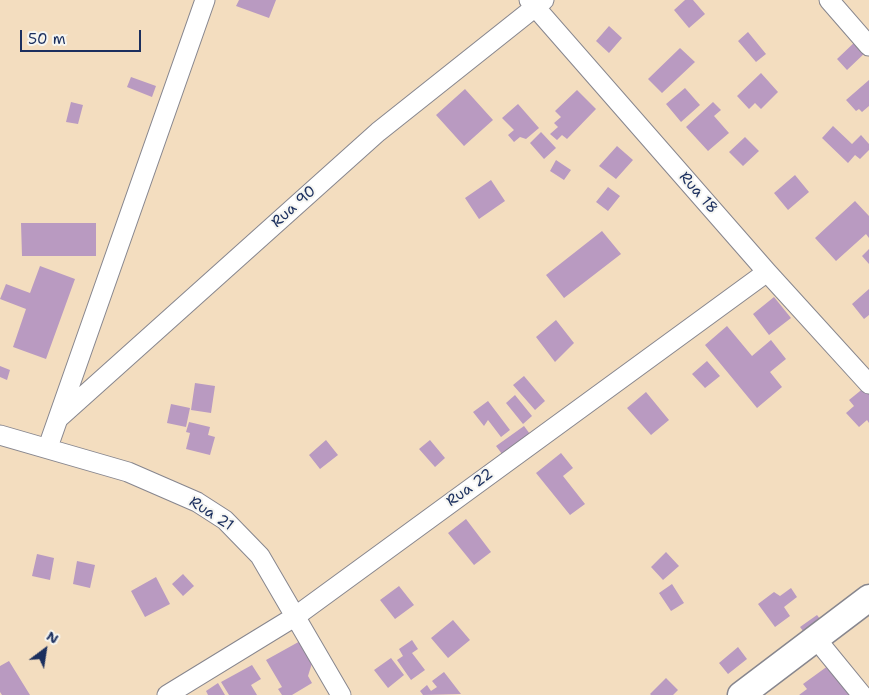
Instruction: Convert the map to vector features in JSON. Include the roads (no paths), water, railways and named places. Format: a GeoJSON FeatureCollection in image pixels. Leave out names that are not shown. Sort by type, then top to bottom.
{"type":"FeatureCollection","features":[{"type":"Feature","properties":{"kind":"main road"},"geometry":{"type":"LineString","coordinates":[[741,695],[817,640],[869,598]]}},
{"type":"Feature","properties":{"kind":"street"},"geometry":{"type":"LineString","coordinates":[[48,447],[205,0]]}},
{"type":"Feature","properties":{"kind":"street"},"geometry":{"type":"LineString","coordinates":[[829,0],[869,46]]}},
{"type":"Feature","properties":{"kind":"street","name":"Rua 90"},"geometry":{"type":"LineString","coordinates":[[60,417],[378,132],[536,2]]}},
{"type":"Feature","properties":{"kind":"street","name":"Rua 18"},"geometry":{"type":"LineString","coordinates":[[536,2],[767,272],[869,384]]}},
{"type":"Feature","properties":{"kind":"street","name":"Rua 22"},"geometry":{"type":"LineString","coordinates":[[167,695],[296,616],[767,272]]}},
{"type":"Feature","properties":{"kind":"street","name":"Rua 21"},"geometry":{"type":"LineString","coordinates":[[0,435],[48,447],[128,472],[197,502],[225,520],[260,556],[341,695]]}},
{"type":"Feature","properties":{"kind":"street"},"geometry":{"type":"LineString","coordinates":[[817,640],[862,695]]}}]}
